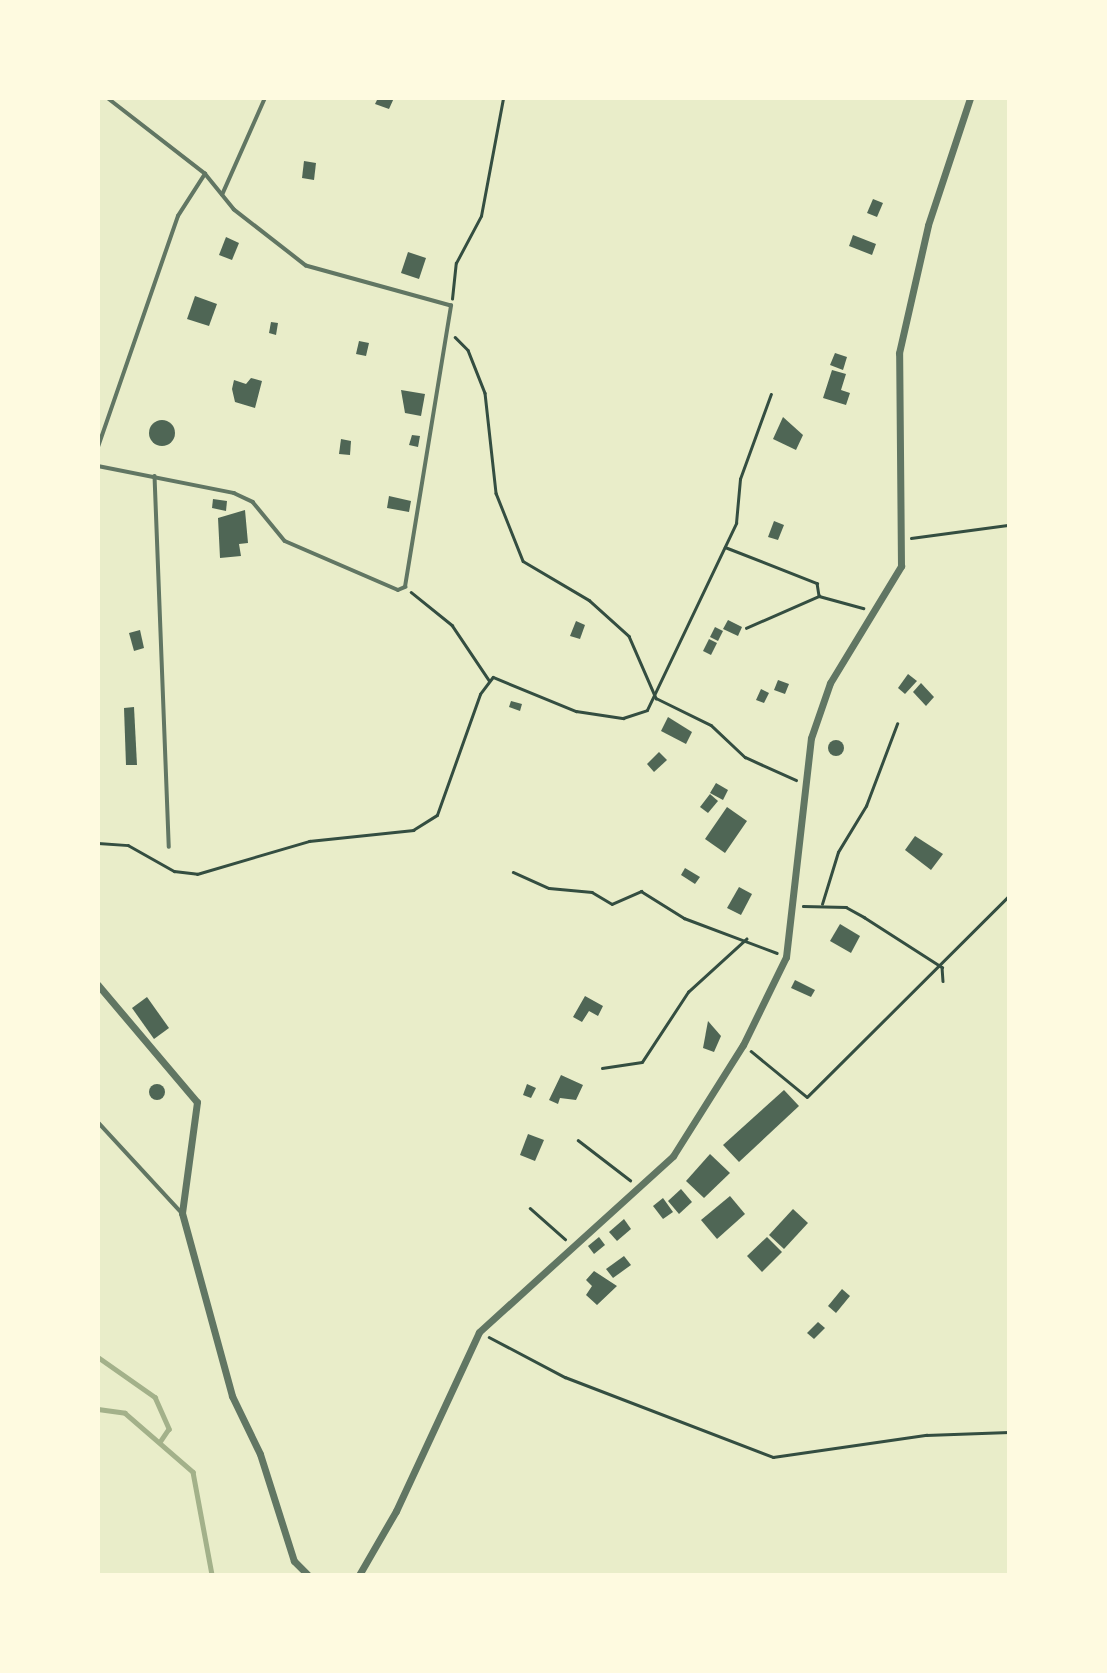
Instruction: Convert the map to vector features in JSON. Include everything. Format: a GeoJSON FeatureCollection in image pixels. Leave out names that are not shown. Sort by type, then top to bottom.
{"type":"FeatureCollection","features":[{"type":"Feature","properties":{"kind":"street"},"geometry":{"type":"LineString","coordinates":[[359,1575],[396,1511],[479,1332],[570,1244],[673,1156],[743,1045],[786,957],[794,911],[811,738],[830,683],[877,613],[901,566],[904,539],[899,353],[928,225],[970,98]]}},
{"type":"Feature","properties":{"kind":"street"},"geometry":{"type":"LineString","coordinates":[[98,985],[197,1102],[182,1213],[232,1396],[260,1454],[286,1540],[308,1575]]}},
{"type":"Feature","properties":{"kind":"lane"},"geometry":{"type":"LineString","coordinates":[[98,466],[234,493],[253,502],[285,541],[398,590],[405,587],[451,306],[306,266],[222,195],[205,174],[107,98]]}},
{"type":"Feature","properties":{"kind":"lane"},"geometry":{"type":"LineString","coordinates":[[222,195],[264,98]]}},
{"type":"Feature","properties":{"kind":"lane"},"geometry":{"type":"LineString","coordinates":[[98,447],[178,216],[205,174]]}},
{"type":"Feature","properties":{"kind":"lane"},"geometry":{"type":"LineString","coordinates":[[155,477],[169,847]]}},
{"type":"Feature","properties":{"kind":"lane"},"geometry":{"type":"LineString","coordinates":[[98,1122],[182,1213]]}},
{"type":"Feature","properties":{"kind":"path"},"geometry":{"type":"LineString","coordinates":[[451,306],[456,264],[481,216],[503,98]]}},
{"type":"Feature","properties":{"kind":"path"},"geometry":{"type":"LineString","coordinates":[[447,333],[468,350],[485,393],[496,493],[523,561],[589,600],[629,636],[656,698],[692,715],[746,757],[806,784]]}},
{"type":"Feature","properties":{"kind":"path"},"geometry":{"type":"LineString","coordinates":[[405,587],[452,625],[489,680],[576,711],[623,718],[647,710],[656,698],[736,523],[753,435],[771,394]]}},
{"type":"Feature","properties":{"kind":"path"},"geometry":{"type":"LineString","coordinates":[[904,539],[1009,525]]}},
{"type":"Feature","properties":{"kind":"path"},"geometry":{"type":"LineString","coordinates":[[724,547],[817,583],[820,596]]}},
{"type":"Feature","properties":{"kind":"path"},"geometry":{"type":"LineString","coordinates":[[746,628],[820,596],[877,613]]}},
{"type":"Feature","properties":{"kind":"path"},"geometry":{"type":"LineString","coordinates":[[98,843],[128,845],[174,871],[197,874],[309,841],[413,831],[437,814],[489,680]]}},
{"type":"Feature","properties":{"kind":"path"},"geometry":{"type":"LineString","coordinates":[[822,904],[838,852],[866,806],[897,724]]}},
{"type":"Feature","properties":{"kind":"path"},"geometry":{"type":"LineString","coordinates":[[513,872],[549,888],[592,892],[612,904],[641,891],[684,918],[746,939],[786,957]]}},
{"type":"Feature","properties":{"kind":"path"},"geometry":{"type":"LineString","coordinates":[[743,1045],[807,1097],[942,967],[1009,896]]}},
{"type":"Feature","properties":{"kind":"path"},"geometry":{"type":"LineString","coordinates":[[794,911],[822,904],[855,912],[942,967]]}},
{"type":"Feature","properties":{"kind":"path"},"geometry":{"type":"LineString","coordinates":[[602,1068],[642,1062],[688,992],[746,939]]}},
{"type":"Feature","properties":{"kind":"path"},"geometry":{"type":"LineString","coordinates":[[942,967],[943,981]]}},
{"type":"Feature","properties":{"kind":"path"},"geometry":{"type":"LineString","coordinates":[[578,1140],[626,1173],[635,1189]]}},
{"type":"Feature","properties":{"kind":"path"},"geometry":{"type":"LineString","coordinates":[[530,1208],[570,1244]]}},
{"type":"Feature","properties":{"kind":"path"},"geometry":{"type":"LineString","coordinates":[[479,1332],[565,1377],[773,1457],[926,1435],[1009,1432]]}},
{"type":"Feature","properties":{"kind":"building"},"geometry":{"type":"Polygon","coordinates":[[[378,98],[394,98],[389,109],[375,104],[378,98]]]}},
{"type":"Feature","properties":{"kind":"building"},"geometry":{"type":"Polygon","coordinates":[[[304,161],[316,163],[314,180],[302,178],[304,161]]]}},
{"type":"Feature","properties":{"kind":"building"},"geometry":{"type":"Polygon","coordinates":[[[873,199],[883,203],[877,217],[867,213],[873,199]]]}},
{"type":"Feature","properties":{"kind":"building"},"geometry":{"type":"Polygon","coordinates":[[[853,235],[876,244],[872,255],[849,246],[853,235]]]}},
{"type":"Feature","properties":{"kind":"building"},"geometry":{"type":"Polygon","coordinates":[[[226,237],[239,243],[232,260],[219,255],[226,237]]]}},
{"type":"Feature","properties":{"kind":"building"},"geometry":{"type":"Polygon","coordinates":[[[408,252],[426,258],[419,279],[401,273],[408,252]]]}},
{"type":"Feature","properties":{"kind":"building"},"geometry":{"type":"Polygon","coordinates":[[[195,296],[217,304],[209,326],[187,319],[195,296]]]}},
{"type":"Feature","properties":{"kind":"building"},"geometry":{"type":"Polygon","coordinates":[[[271,322],[278,323],[276,335],[269,333],[271,322]]]}},
{"type":"Feature","properties":{"kind":"building"},"geometry":{"type":"Polygon","coordinates":[[[359,341],[369,343],[366,356],[356,354],[359,341]]]}},
{"type":"Feature","properties":{"kind":"building"},"geometry":{"type":"Polygon","coordinates":[[[835,353],[847,357],[843,370],[830,365],[835,353]]]}},
{"type":"Feature","properties":{"kind":"building"},"geometry":{"type":"Polygon","coordinates":[[[832,370],[846,374],[841,390],[850,393],[846,405],[823,398],[832,370]]]}},
{"type":"Feature","properties":{"kind":"building"},"geometry":{"type":"Polygon","coordinates":[[[251,378],[262,381],[255,408],[235,402],[232,389],[234,380],[246,384],[251,378]]]}},
{"type":"Feature","properties":{"kind":"building"},"geometry":{"type":"Polygon","coordinates":[[[401,390],[425,394],[421,416],[405,413],[401,390]]]}},
{"type":"Feature","properties":{"kind":"building"},"geometry":{"type":"Polygon","coordinates":[[[783,417],[803,435],[796,450],[773,439],[783,417]]]}},
{"type":"Feature","properties":{"kind":"building"},"geometry":{"type":"Polygon","coordinates":[[[162,420],[171,424],[175,433],[171,442],[162,446],[153,442],[149,433],[153,424],[162,420]]]}},
{"type":"Feature","properties":{"kind":"building"},"geometry":{"type":"Polygon","coordinates":[[[412,435],[420,436],[418,447],[409,445],[412,435]]]}},
{"type":"Feature","properties":{"kind":"building"},"geometry":{"type":"Polygon","coordinates":[[[341,439],[351,441],[350,455],[339,454],[341,439]]]}},
{"type":"Feature","properties":{"kind":"building"},"geometry":{"type":"Polygon","coordinates":[[[389,496],[411,501],[409,512],[387,508],[389,496]]]}},
{"type":"Feature","properties":{"kind":"building"},"geometry":{"type":"Polygon","coordinates":[[[213,499],[227,501],[226,511],[212,508],[213,499]]]}},
{"type":"Feature","properties":{"kind":"building"},"geometry":{"type":"Polygon","coordinates":[[[245,510],[248,543],[239,544],[241,556],[220,558],[218,518],[245,510]]]}},
{"type":"Feature","properties":{"kind":"building"},"geometry":{"type":"Polygon","coordinates":[[[774,521],[784,525],[778,540],[768,537],[774,521]]]}},
{"type":"Feature","properties":{"kind":"building"},"geometry":{"type":"Polygon","coordinates":[[[728,620],[742,627],[738,636],[723,629],[728,620]]]}},
{"type":"Feature","properties":{"kind":"building"},"geometry":{"type":"Polygon","coordinates":[[[576,621],[585,625],[580,639],[570,636],[576,621]]]}},
{"type":"Feature","properties":{"kind":"building"},"geometry":{"type":"Polygon","coordinates":[[[715,627],[723,631],[718,641],[710,637],[715,627]]]}},
{"type":"Feature","properties":{"kind":"building"},"geometry":{"type":"Polygon","coordinates":[[[140,630],[144,648],[134,651],[129,633],[140,630]]]}},
{"type":"Feature","properties":{"kind":"building"},"geometry":{"type":"Polygon","coordinates":[[[709,639],[717,643],[711,655],[703,651],[709,639]]]}},
{"type":"Feature","properties":{"kind":"building"},"geometry":{"type":"Polygon","coordinates":[[[908,674],[917,681],[905,694],[898,688],[908,674]]]}},
{"type":"Feature","properties":{"kind":"building"},"geometry":{"type":"Polygon","coordinates":[[[778,680],[789,684],[785,694],[774,690],[778,680]]]}},
{"type":"Feature","properties":{"kind":"building"},"geometry":{"type":"Polygon","coordinates":[[[921,683],[934,697],[926,706],[913,692],[921,683]]]}},
{"type":"Feature","properties":{"kind":"building"},"geometry":{"type":"Polygon","coordinates":[[[761,689],[769,693],[764,703],[756,700],[761,689]]]}},
{"type":"Feature","properties":{"kind":"building"},"geometry":{"type":"Polygon","coordinates":[[[511,701],[522,704],[520,711],[509,707],[511,701]]]}},
{"type":"Feature","properties":{"kind":"building"},"geometry":{"type":"Polygon","coordinates":[[[134,707],[137,765],[126,765],[124,708],[134,707]]]}},
{"type":"Feature","properties":{"kind":"building"},"geometry":{"type":"Polygon","coordinates":[[[668,717],[692,732],[686,744],[661,731],[668,717]]]}},
{"type":"Feature","properties":{"kind":"building"},"geometry":{"type":"Polygon","coordinates":[[[836,740],[844,748],[836,756],[828,748],[836,740]]]}},
{"type":"Feature","properties":{"kind":"building"},"geometry":{"type":"Polygon","coordinates":[[[659,752],[667,760],[654,772],[647,764],[659,752]]]}},
{"type":"Feature","properties":{"kind":"building"},"geometry":{"type":"Polygon","coordinates":[[[716,783],[728,790],[723,800],[710,793],[716,783]]]}},
{"type":"Feature","properties":{"kind":"building"},"geometry":{"type":"Polygon","coordinates":[[[710,794],[718,801],[708,813],[700,807],[710,794]]]}},
{"type":"Feature","properties":{"kind":"building"},"geometry":{"type":"Polygon","coordinates":[[[727,807],[747,821],[725,853],[705,839],[727,807]]]}},
{"type":"Feature","properties":{"kind":"building"},"geometry":{"type":"Polygon","coordinates":[[[915,836],[943,854],[931,870],[905,850],[915,836]]]}},
{"type":"Feature","properties":{"kind":"building"},"geometry":{"type":"Polygon","coordinates":[[[685,868],[700,877],[695,884],[681,875],[685,868]]]}},
{"type":"Feature","properties":{"kind":"building"},"geometry":{"type":"Polygon","coordinates":[[[739,887],[752,894],[741,915],[727,908],[739,887]]]}},
{"type":"Feature","properties":{"kind":"building"},"geometry":{"type":"Polygon","coordinates":[[[840,924],[860,936],[851,953],[830,941],[840,924]]]}},
{"type":"Feature","properties":{"kind":"building"},"geometry":{"type":"Polygon","coordinates":[[[795,980],[815,990],[811,997],[791,988],[795,980]]]}},
{"type":"Feature","properties":{"kind":"building"},"geometry":{"type":"Polygon","coordinates":[[[585,996],[603,1006],[598,1016],[589,1011],[582,1022],[573,1017],[585,996]]]}},
{"type":"Feature","properties":{"kind":"building"},"geometry":{"type":"Polygon","coordinates":[[[147,997],[169,1028],[154,1039],[132,1008],[147,997]]]}},
{"type":"Feature","properties":{"kind":"building"},"geometry":{"type":"Polygon","coordinates":[[[708,1021],[721,1036],[714,1052],[703,1048],[708,1021]]]}},
{"type":"Feature","properties":{"kind":"building"},"geometry":{"type":"Polygon","coordinates":[[[561,1075],[583,1085],[576,1100],[560,1098],[558,1104],[549,1100],[561,1075]]]}},
{"type":"Feature","properties":{"kind":"building"},"geometry":{"type":"Polygon","coordinates":[[[157,1084],[163,1086],[163,1098],[157,1100],[151,1098],[149,1092],[151,1086],[157,1084]]]}},
{"type":"Feature","properties":{"kind":"building"},"geometry":{"type":"Polygon","coordinates":[[[527,1084],[536,1088],[531,1098],[523,1095],[527,1084]]]}},
{"type":"Feature","properties":{"kind":"building"},"geometry":{"type":"Polygon","coordinates":[[[784,1090],[799,1106],[739,1162],[723,1145],[784,1090]]]}},
{"type":"Feature","properties":{"kind":"building"},"geometry":{"type":"Polygon","coordinates":[[[528,1134],[544,1140],[535,1161],[520,1155],[528,1134]]]}},
{"type":"Feature","properties":{"kind":"building"},"geometry":{"type":"Polygon","coordinates":[[[710,1154],[730,1173],[704,1198],[686,1181],[710,1154]]]}},
{"type":"Feature","properties":{"kind":"building"},"geometry":{"type":"Polygon","coordinates":[[[681,1189],[692,1202],[679,1214],[668,1201],[681,1189]]]}},
{"type":"Feature","properties":{"kind":"building"},"geometry":{"type":"Polygon","coordinates":[[[730,1196],[745,1214],[717,1239],[701,1220],[730,1196]]]}},
{"type":"Feature","properties":{"kind":"building"},"geometry":{"type":"Polygon","coordinates":[[[663,1198],[673,1212],[663,1219],[653,1206],[663,1198]]]}},
{"type":"Feature","properties":{"kind":"building"},"geometry":{"type":"Polygon","coordinates":[[[793,1209],[808,1223],[784,1249],[769,1235],[793,1209]]]}},
{"type":"Feature","properties":{"kind":"building"},"geometry":{"type":"Polygon","coordinates":[[[624,1219],[631,1229],[617,1241],[609,1232],[624,1219]]]}},
{"type":"Feature","properties":{"kind":"building"},"geometry":{"type":"Polygon","coordinates":[[[599,1237],[605,1245],[594,1254],[588,1246],[599,1237]]]}},
{"type":"Feature","properties":{"kind":"building"},"geometry":{"type":"Polygon","coordinates":[[[767,1237],[782,1252],[762,1272],[747,1256],[767,1237]]]}},
{"type":"Feature","properties":{"kind":"building"},"geometry":{"type":"Polygon","coordinates":[[[624,1256],[631,1265],[613,1278],[606,1269],[624,1256]]]}},
{"type":"Feature","properties":{"kind":"building"},"geometry":{"type":"Polygon","coordinates":[[[594,1271],[617,1286],[597,1305],[586,1295],[592,1286],[586,1280],[594,1271]]]}},
{"type":"Feature","properties":{"kind":"building"},"geometry":{"type":"Polygon","coordinates":[[[842,1289],[850,1296],[836,1313],[828,1306],[842,1289]]]}},
{"type":"Feature","properties":{"kind":"building"},"geometry":{"type":"Polygon","coordinates":[[[818,1322],[825,1328],[814,1339],[807,1333],[818,1322]]]}},
{"type":"Feature","properties":{"kind":"waterway"},"geometry":{"type":"LineString","coordinates":[[98,1357],[155,1397],[169,1429],[161,1441]]}},
{"type":"Feature","properties":{"kind":"waterway"},"geometry":{"type":"LineString","coordinates":[[98,1409],[125,1413],[193,1472],[212,1575]]}}]}
